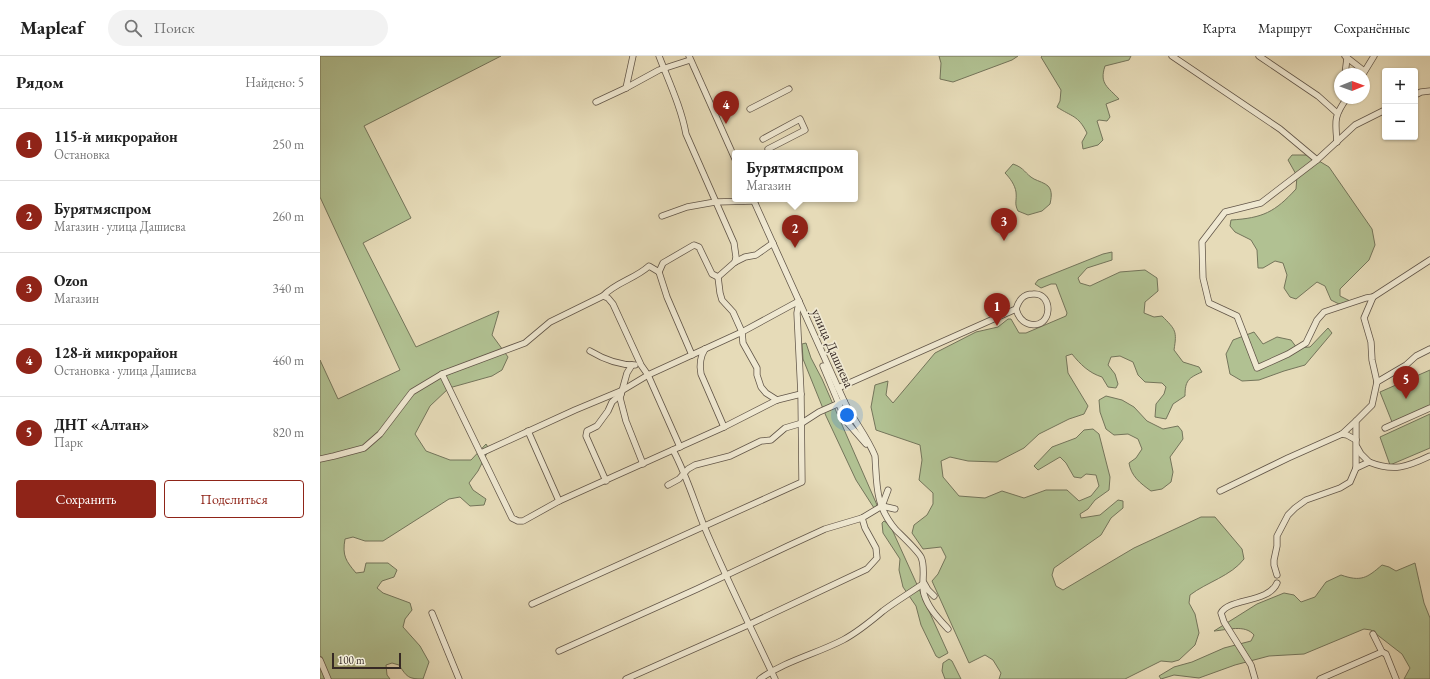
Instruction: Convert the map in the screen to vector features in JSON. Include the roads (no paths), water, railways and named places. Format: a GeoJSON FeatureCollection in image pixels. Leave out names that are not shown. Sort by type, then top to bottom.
{"type":"FeatureCollection","features":[{"type":"Feature","properties":{"kind":"street"},"geometry":{"type":"LineString","coordinates":[[626,88],[634,56]]}},
{"type":"Feature","properties":{"kind":"street"},"geometry":{"type":"LineString","coordinates":[[659,56],[669,78],[684,121],[686,134],[734,243],[736,256],[735,262]]}},
{"type":"Feature","properties":{"kind":"street"},"geometry":{"type":"LineString","coordinates":[[1172,56],[1283,132],[1317,160]]}},
{"type":"Feature","properties":{"kind":"street"},"geometry":{"type":"LineString","coordinates":[[1259,56],[1339,110]]}},
{"type":"Feature","properties":{"kind":"street"},"geometry":{"type":"LineString","coordinates":[[1366,68],[1374,56]]}},
{"type":"Feature","properties":{"kind":"street"},"geometry":{"type":"LineString","coordinates":[[1346,57],[1358,68]]}},
{"type":"Feature","properties":{"kind":"street"},"geometry":{"type":"LineString","coordinates":[[1345,68],[1346,57]]}},
{"type":"Feature","properties":{"kind":"street"},"geometry":{"type":"LineString","coordinates":[[596,102],[664,68],[689,58],[732,152]]}},
{"type":"Feature","properties":{"kind":"street"},"geometry":{"type":"LineString","coordinates":[[750,109],[789,88]]}},
{"type":"Feature","properties":{"kind":"street"},"geometry":{"type":"LineString","coordinates":[[1418,94],[1430,91]]}},
{"type":"Feature","properties":{"kind":"street"},"geometry":{"type":"LineString","coordinates":[[1337,142],[1340,104]]}},
{"type":"Feature","properties":{"kind":"street"},"geometry":{"type":"LineString","coordinates":[[1339,110],[1344,104]]}},
{"type":"Feature","properties":{"kind":"street"},"geometry":{"type":"LineString","coordinates":[[1382,111],[1354,125],[1317,160],[1261,203],[1225,212],[1202,242],[1203,278],[1209,303],[1237,316],[1257,368],[1288,354],[1306,343],[1317,320],[1324,312],[1373,297],[1430,260]]}},
{"type":"Feature","properties":{"kind":"street"},"geometry":{"type":"LineString","coordinates":[[763,139],[800,119],[805,130],[768,149]]}},
{"type":"Feature","properties":{"kind":"street"},"geometry":{"type":"LineString","coordinates":[[662,216],[687,207],[715,202],[732,201]]}},
{"type":"Feature","properties":{"kind":"street","name":"улица Дашиева"},"geometry":{"type":"LineString","coordinates":[[756,202],[838,388],[841,403],[869,443],[875,456],[878,497],[885,514],[895,528],[920,556],[923,564],[924,594],[933,612],[948,629]]}},
{"type":"Feature","properties":{"kind":"street"},"geometry":{"type":"LineString","coordinates":[[718,277],[735,262],[746,257],[756,255],[773,243]]}},
{"type":"Feature","properties":{"kind":"street"},"geometry":{"type":"LineString","coordinates":[[659,272],[663,263],[694,245],[699,247],[712,274],[718,277]]}},
{"type":"Feature","properties":{"kind":"street"},"geometry":{"type":"LineString","coordinates":[[320,459],[364,448],[380,434],[412,392],[442,374],[525,343],[550,322],[604,296],[608,290],[638,276],[649,266],[659,272],[667,297],[692,355]]}},
{"type":"Feature","properties":{"kind":"street"},"geometry":{"type":"LineString","coordinates":[[718,277],[722,300],[733,312],[742,332],[743,343],[757,368],[757,375],[761,387],[766,393],[777,400]]}},
{"type":"Feature","properties":{"kind":"street"},"geometry":{"type":"LineString","coordinates":[[838,388],[1016,309],[1020,299],[1027,294],[1036,293],[1044,298],[1048,306],[1048,315],[1042,322],[1034,325],[1025,323],[1018,317],[1016,309]]}},
{"type":"Feature","properties":{"kind":"street"},"geometry":{"type":"LineString","coordinates":[[604,296],[613,304],[640,365],[648,375],[680,447]]}},
{"type":"Feature","properties":{"kind":"street"},"geometry":{"type":"LineString","coordinates":[[1220,491],[1342,434],[1372,405],[1377,382],[1372,360],[1371,342],[1364,318],[1373,297]]}},
{"type":"Feature","properties":{"kind":"street"},"geometry":{"type":"LineString","coordinates":[[481,453],[528,431],[622,392],[648,375],[742,332],[799,301]]}},
{"type":"Feature","properties":{"kind":"street"},"geometry":{"type":"LineString","coordinates":[[532,604],[802,482],[802,423],[797,313],[799,301]]}},
{"type":"Feature","properties":{"kind":"street"},"geometry":{"type":"LineString","coordinates":[[705,349],[701,356],[701,374],[724,427]]}},
{"type":"Feature","properties":{"kind":"street"},"geometry":{"type":"LineString","coordinates":[[1377,382],[1406,365],[1416,356],[1430,349]]}},
{"type":"Feature","properties":{"kind":"street"},"geometry":{"type":"LineString","coordinates":[[590,351],[603,359],[615,363],[640,365]]}},
{"type":"Feature","properties":{"kind":"street"},"geometry":{"type":"LineString","coordinates":[[632,365],[627,373],[620,398],[626,421],[643,464]]}},
{"type":"Feature","properties":{"kind":"street"},"geometry":{"type":"LineString","coordinates":[[668,485],[679,479],[695,465],[730,456],[761,442],[771,440],[785,428],[802,423],[819,412],[841,403],[823,366]]}},
{"type":"Feature","properties":{"kind":"street"},"geometry":{"type":"LineString","coordinates":[[442,374],[512,518],[518,521],[531,518],[559,501],[724,427],[777,400],[801,394]]}},
{"type":"Feature","properties":{"kind":"street"},"geometry":{"type":"LineString","coordinates":[[606,481],[586,436],[587,431],[597,426],[608,411],[612,402],[622,392]]}},
{"type":"Feature","properties":{"kind":"street"},"geometry":{"type":"LineString","coordinates":[[1385,428],[1430,408]]}},
{"type":"Feature","properties":{"kind":"street"},"geometry":{"type":"LineString","coordinates":[[1277,575],[1274,565],[1274,555],[1277,546],[1277,536],[1288,515],[1306,500],[1340,488],[1350,482],[1356,468],[1356,421]]}},
{"type":"Feature","properties":{"kind":"street"},"geometry":{"type":"LineString","coordinates":[[528,431],[559,501]]}},
{"type":"Feature","properties":{"kind":"street"},"geometry":{"type":"LineString","coordinates":[[1342,434],[1347,435],[1356,443],[1361,454],[1369,462],[1381,466],[1399,468],[1430,456]]}},
{"type":"Feature","properties":{"kind":"street"},"geometry":{"type":"LineString","coordinates":[[673,450],[680,463],[704,526],[748,625],[775,679]]}},
{"type":"Feature","properties":{"kind":"street"},"geometry":{"type":"LineString","coordinates":[[1356,468],[1369,462]]}},
{"type":"Feature","properties":{"kind":"street"},"geometry":{"type":"LineString","coordinates":[[559,651],[825,529],[862,518],[882,506],[888,490]]}},
{"type":"Feature","properties":{"kind":"street"},"geometry":{"type":"LineString","coordinates":[[882,506],[895,509]]}},
{"type":"Feature","properties":{"kind":"street"},"geometry":{"type":"LineString","coordinates":[[626,679],[748,625],[867,568],[877,558],[876,548],[865,528],[862,518]]}},
{"type":"Feature","properties":{"kind":"street"},"geometry":{"type":"LineString","coordinates":[[760,679],[771,671],[845,639],[869,624],[884,610],[924,583],[934,596]]}},
{"type":"Feature","properties":{"kind":"street"},"geometry":{"type":"LineString","coordinates":[[1255,679],[1251,665],[1224,622],[1221,612],[1225,608],[1272,591],[1277,583]]}},
{"type":"Feature","properties":{"kind":"street"},"geometry":{"type":"LineString","coordinates":[[432,613],[459,679]]}},
{"type":"Feature","properties":{"kind":"street"},"geometry":{"type":"LineString","coordinates":[[1373,634],[1382,652],[1386,654],[1396,679]]}},
{"type":"Feature","properties":{"kind":"street"},"geometry":{"type":"LineString","coordinates":[[1320,679],[1382,652]]}},
{"type":"Feature","properties":{"kind":"street"},"geometry":{"type":"LineString","coordinates":[[320,660],[328,679]]}},
{"type":"Feature","properties":{"kind":"place","name":"128-й микрорайон"},"geometry":{"type":"Point","coordinates":[726,124]}},
{"type":"Feature","properties":{"kind":"place","name":"Ozon"},"geometry":{"type":"Point","coordinates":[1004,241]}},
{"type":"Feature","properties":{"kind":"place","name":"Бурятмяспром"},"geometry":{"type":"Point","coordinates":[795,248]}},
{"type":"Feature","properties":{"kind":"place","name":"115-й микрорайон"},"geometry":{"type":"Point","coordinates":[997,326]}},
{"type":"Feature","properties":{"kind":"place","name":"ДНТ «Алтан»"},"geometry":{"type":"Point","coordinates":[1406,399]}}]}
